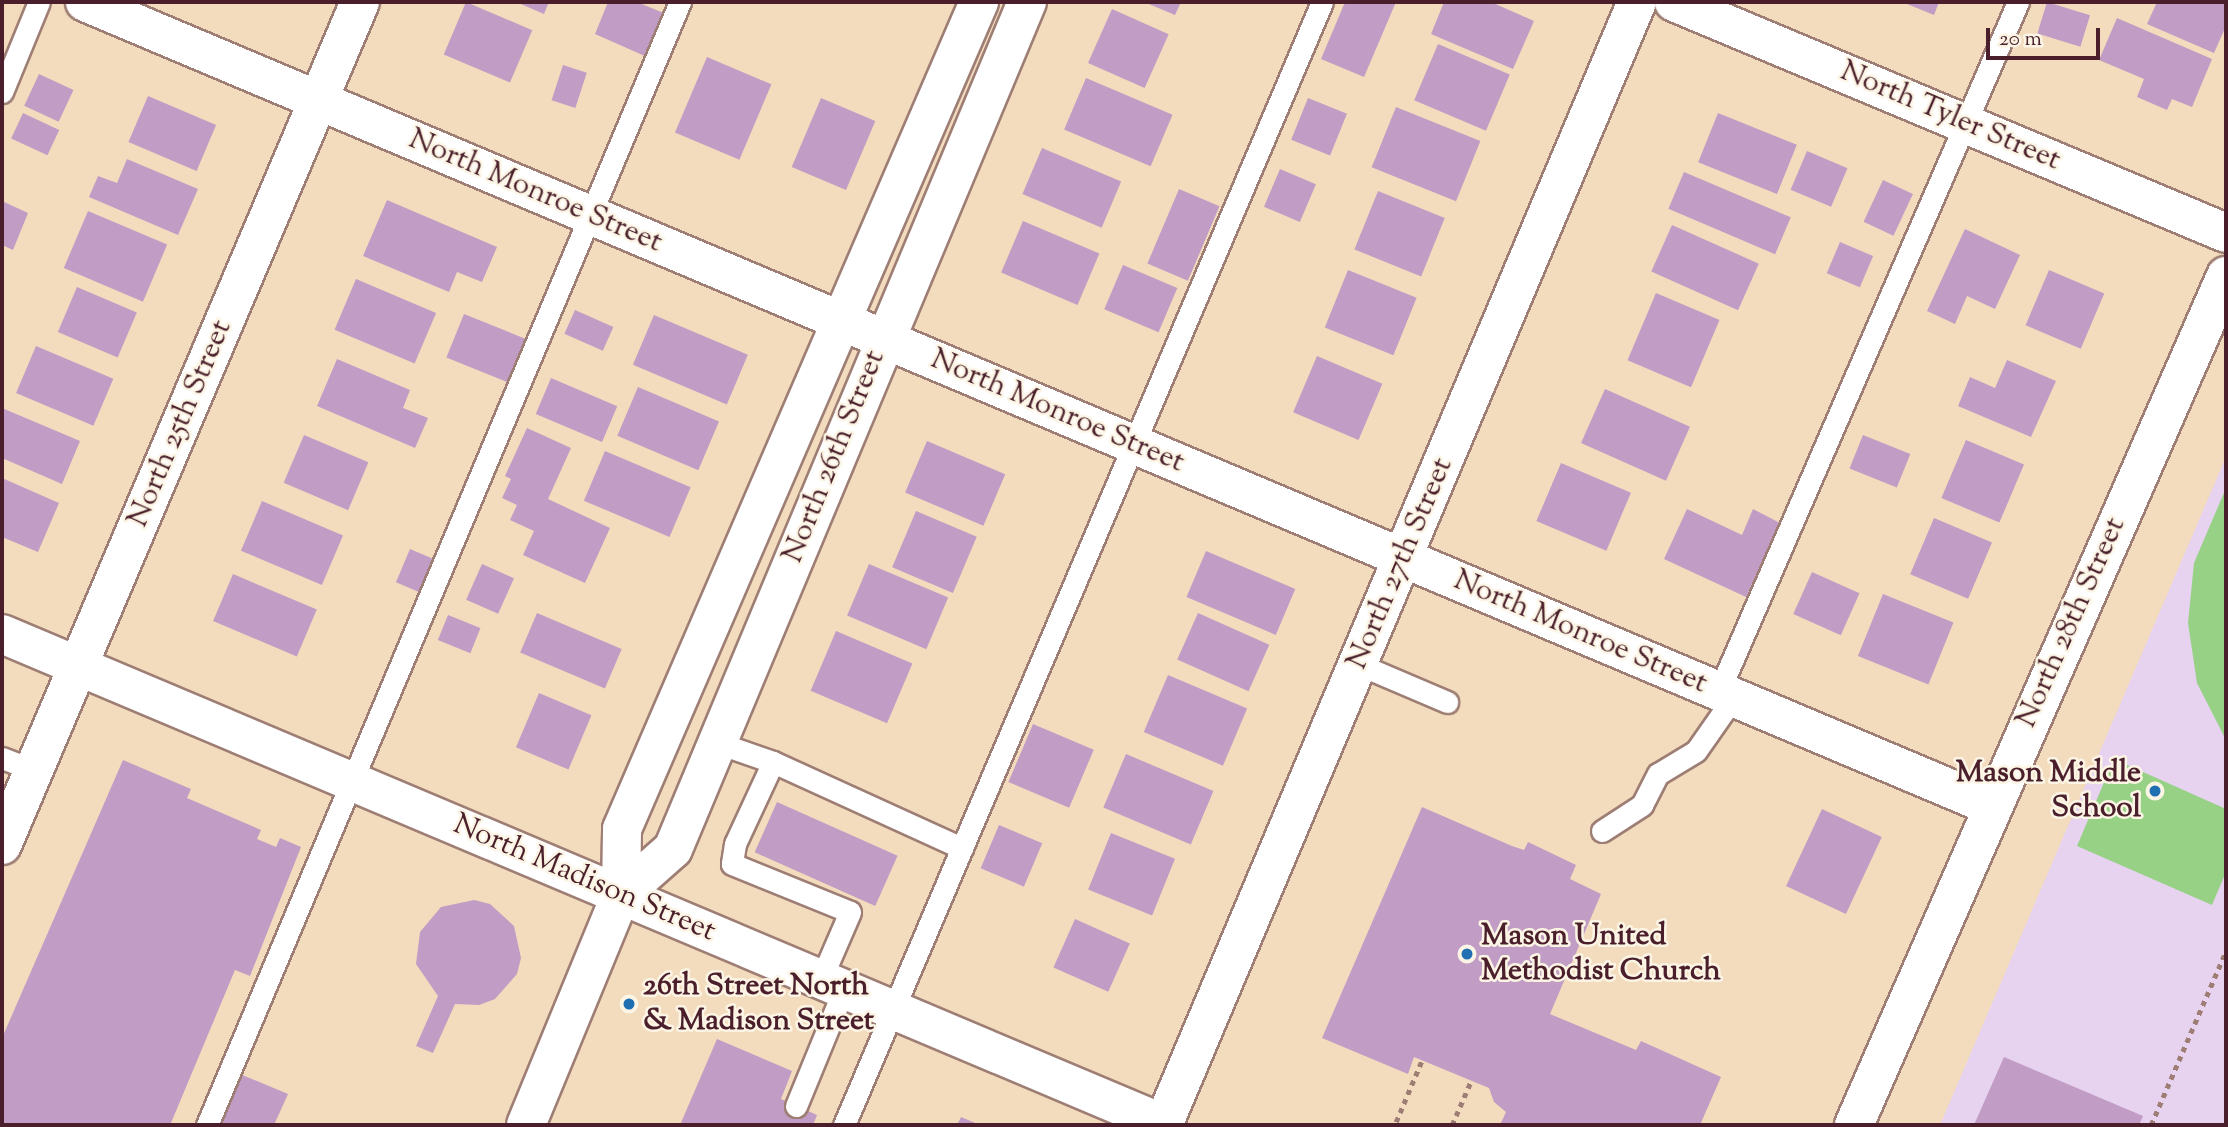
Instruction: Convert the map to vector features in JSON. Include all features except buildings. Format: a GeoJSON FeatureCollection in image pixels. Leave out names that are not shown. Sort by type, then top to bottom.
{"type":"FeatureCollection","features":[{"type":"Feature","properties":{"kind":"street","name":"North Monroe Street"},"geometry":{"type":"LineString","coordinates":[[85,2],[1991,806]]}},
{"type":"Feature","properties":{"kind":"street","name":"North 25th Street"},"geometry":{"type":"LineString","coordinates":[[2,845],[18,764],[78,666],[360,2]]}},
{"type":"Feature","properties":{"kind":"street","name":"North 26th Street"},"geometry":{"type":"LineString","coordinates":[[526,1125],[621,895],[622,829],[979,2]]}},
{"type":"Feature","properties":{"kind":"street","name":"North 26th Street"},"geometry":{"type":"LineString","coordinates":[[621,895],[673,849],[1027,2]]}},
{"type":"Feature","properties":{"kind":"street","name":"North 27th Street"},"geometry":{"type":"LineString","coordinates":[[1164,1125],[1637,2]]}},
{"type":"Feature","properties":{"kind":"street","name":"North Tyler Street"},"geometry":{"type":"LineString","coordinates":[[1674,2],[2226,233]]}},
{"type":"Feature","properties":{"kind":"street","name":"North 28th Street"},"geometry":{"type":"LineString","coordinates":[[1853,1125],[2226,276]]}},
{"type":"Feature","properties":{"kind":"street","name":"North Madison Street"},"geometry":{"type":"LineString","coordinates":[[2,634],[1164,1125]]}},
{"type":"Feature","properties":{"kind":"lane"},"geometry":{"type":"LineString","coordinates":[[2,92],[39,2]]}},
{"type":"Feature","properties":{"kind":"lane"},"geometry":{"type":"LineString","coordinates":[[207,1125],[680,2]]}},
{"type":"Feature","properties":{"kind":"lane"},"geometry":{"type":"LineString","coordinates":[[844,1125],[1322,2]]}},
{"type":"Feature","properties":{"kind":"lane"},"geometry":{"type":"LineString","coordinates":[[1602,831],[1642,805],[1658,774],[1696,751],[1726,695],[2018,2]]}},
{"type":"Feature","properties":{"kind":"lane"},"geometry":{"type":"LineString","coordinates":[[1359,664],[1447,702]]}},
{"type":"Feature","properties":{"kind":"lane"},"geometry":{"type":"LineString","coordinates":[[718,743],[773,762],[962,848]]}},
{"type":"Feature","properties":{"kind":"lane"},"geometry":{"type":"LineString","coordinates":[[773,762],[735,844],[732,864],[850,912],[833,984],[796,1106]]}},
{"type":"Feature","properties":{"kind":"path"},"geometry":{"type":"LineString","coordinates":[[2151,1125],[2226,951]]}},
{"type":"Feature","properties":{"kind":"path"},"geometry":{"type":"LineString","coordinates":[[1396,1122],[1422,1060]]}},
{"type":"Feature","properties":{"kind":"path"},"geometry":{"type":"LineString","coordinates":[[1452,1125],[1471,1081]]}},
{"type":"Feature","properties":{"kind":"shaded area","name":"Mason Middle School"},"geometry":{"type":"Polygon","coordinates":[[[2226,457],[2226,1125],[1940,1125],[2226,457]]]}},
{"type":"Feature","properties":{"kind":"green space"},"geometry":{"type":"Polygon","coordinates":[[[2226,488],[2226,740],[2197,683],[2188,623],[2194,563],[2226,488]]]}},
{"type":"Feature","properties":{"kind":"green space"},"geometry":{"type":"Polygon","coordinates":[[[2114,759],[2226,809],[2226,872],[2212,905],[2077,846],[2114,759]]]}},
{"type":"Feature","properties":{"kind":"place","name":"Mason Middle School"},"geometry":{"type":"Point","coordinates":[2155,791]}},
{"type":"Feature","properties":{"kind":"place","name":"Mason United Methodist Church"},"geometry":{"type":"Point","coordinates":[1467,954]}},
{"type":"Feature","properties":{"kind":"place","name":"26th Street North & Madison Street"},"geometry":{"type":"Point","coordinates":[629,1004]}}]}
